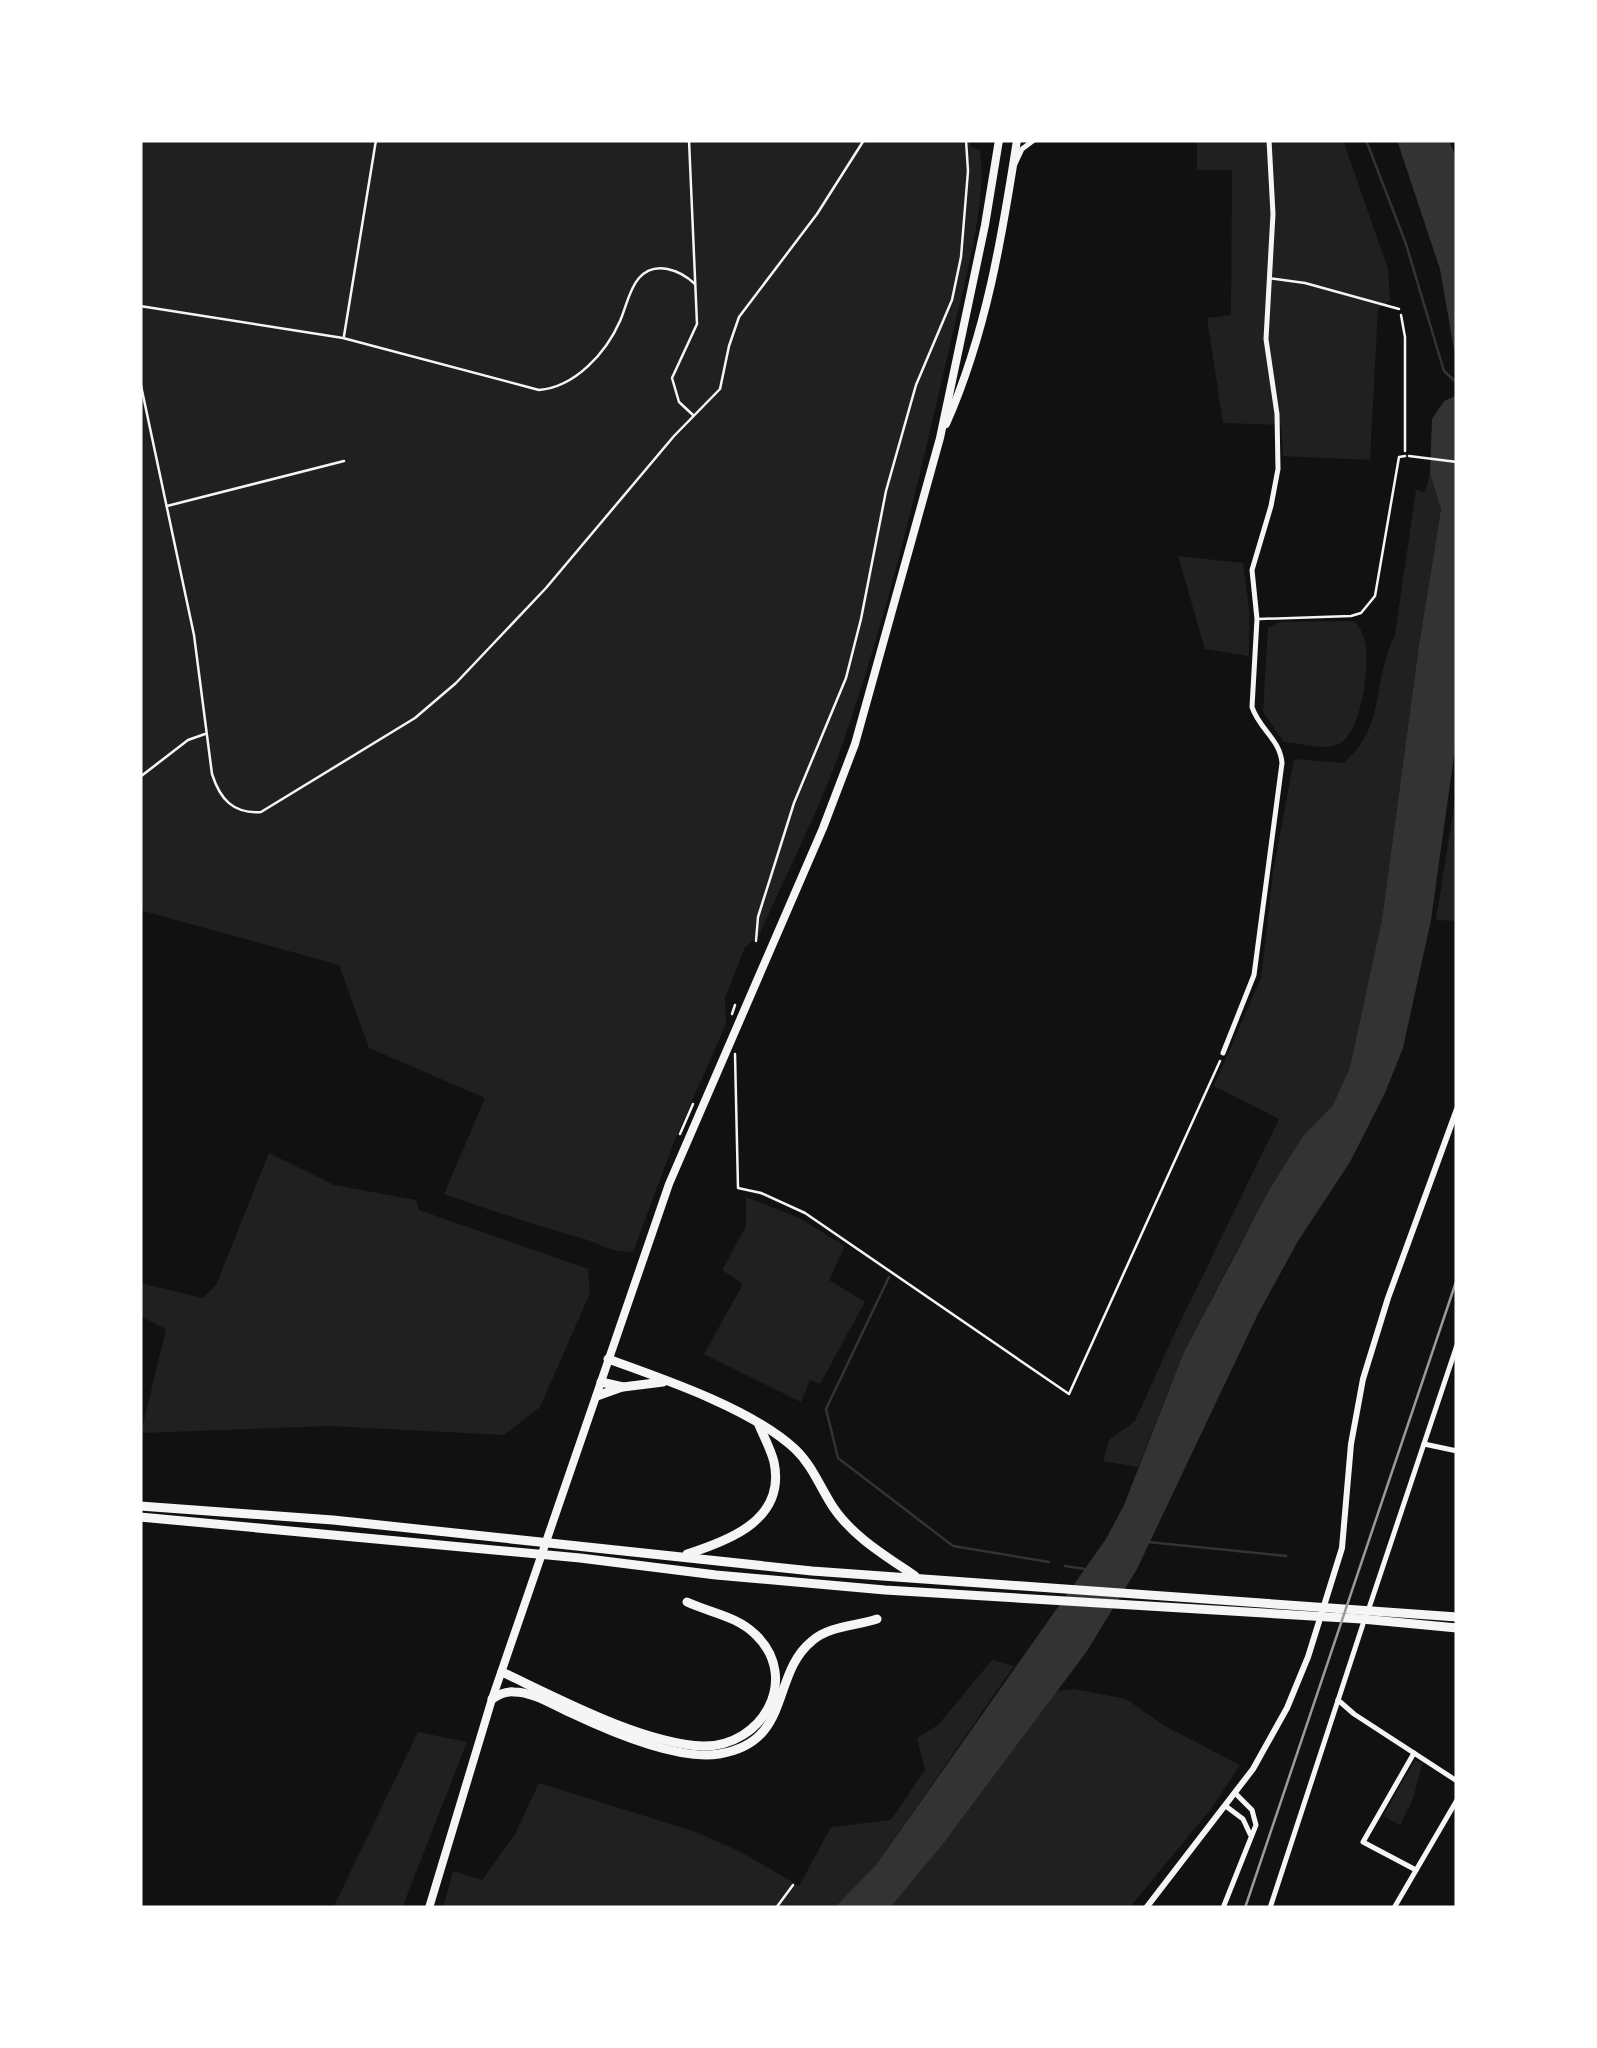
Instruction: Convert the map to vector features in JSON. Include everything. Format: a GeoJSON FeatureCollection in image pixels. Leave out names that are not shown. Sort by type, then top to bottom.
{"type":"FeatureCollection","features":[{"type":"Feature","properties":{"kind":"highway"},"geometry":{"type":"LineString","coordinates":[[608,1359],[670,1382],[782,1437],[800,1453],[852,1530],[917,1578]]}},
{"type":"Feature","properties":{"kind":"highway"},"geometry":{"type":"LineString","coordinates":[[602,1382],[624,1386],[670,1382]]}},
{"type":"Feature","properties":{"kind":"highway"},"geometry":{"type":"LineString","coordinates":[[597,1396],[624,1386]]}},
{"type":"Feature","properties":{"kind":"highway"},"geometry":{"type":"LineString","coordinates":[[681,1556],[742,1533],[770,1506],[775,1485],[774,1462],[760,1425]]}},
{"type":"Feature","properties":{"kind":"highway"},"geometry":{"type":"LineString","coordinates":[[140,1506],[333,1520],[812,1571],[1457,1628]]}},
{"type":"Feature","properties":{"kind":"highway"},"geometry":{"type":"LineString","coordinates":[[140,1517],[978,1597],[1457,1617]]}},
{"type":"Feature","properties":{"kind":"highway"},"geometry":{"type":"LineString","coordinates":[[502,1672],[607,1720],[668,1740],[708,1746],[734,1741],[755,1727],[769,1709],[776,1689],[776,1668],[764,1643],[743,1624],[688,1602]]}},
{"type":"Feature","properties":{"kind":"highway"},"geometry":{"type":"LineString","coordinates":[[492,1699],[512,1692],[529,1694],[584,1719],[670,1749],[719,1754],[748,1743],[768,1726],[796,1660],[811,1641],[833,1629],[877,1619]]}},
{"type":"Feature","properties":{"kind":"main road"},"geometry":{"type":"LineString","coordinates":[[429,1908],[492,1699],[668,1184],[845,772],[940,438],[999,140]]}},
{"type":"Feature","properties":{"kind":"main road"},"geometry":{"type":"LineString","coordinates":[[940,438],[958,396],[984,311],[1017,140]]}},
{"type":"Feature","properties":{"kind":"street"},"geometry":{"type":"LineString","coordinates":[[1012,172],[1021,151],[1034,140]]}},
{"type":"Feature","properties":{"kind":"street"},"geometry":{"type":"LineString","coordinates":[[1223,1053],[1254,975],[1282,764],[1279,746],[1252,707],[1258,619],[1252,570],[1273,498],[1278,446],[1266,340],[1273,214],[1270,140]]}},
{"type":"Feature","properties":{"kind":"street"},"geometry":{"type":"LineString","coordinates":[[1146,1908],[1236,1794],[1270,1742],[1308,1657],[1336,1570],[1344,1530],[1351,1444],[1363,1380],[1388,1298],[1457,1109]]}},
{"type":"Feature","properties":{"kind":"street"},"geometry":{"type":"LineString","coordinates":[[1270,1908],[1457,1345]]}},
{"type":"Feature","properties":{"kind":"street"},"geometry":{"type":"LineString","coordinates":[[1424,1444],[1457,1451]]}},
{"type":"Feature","properties":{"kind":"street"},"geometry":{"type":"LineString","coordinates":[[1338,1700],[1457,1781]]}},
{"type":"Feature","properties":{"kind":"street"},"geometry":{"type":"LineString","coordinates":[[1414,1752],[1363,1842],[1416,1870]]}},
{"type":"Feature","properties":{"kind":"street"},"geometry":{"type":"LineString","coordinates":[[1223,1908],[1256,1817],[1236,1794]]}},
{"type":"Feature","properties":{"kind":"street"},"geometry":{"type":"LineString","coordinates":[[1394,1908],[1457,1800]]}},
{"type":"Feature","properties":{"kind":"street"},"geometry":{"type":"LineString","coordinates":[[1227,1806],[1243,1819],[1250,1838]]}},
{"type":"Feature","properties":{"kind":"lane"},"geometry":{"type":"LineString","coordinates":[[1267,278],[1305,283],[1400,310]]}},
{"type":"Feature","properties":{"kind":"lane"},"geometry":{"type":"LineString","coordinates":[[1258,619],[1351,616],[1369,606],[1378,580],[1399,457],[1407,456]]}},
{"type":"Feature","properties":{"kind":"path"},"geometry":{"type":"LineString","coordinates":[[343,338],[376,140]]}},
{"type":"Feature","properties":{"kind":"path"},"geometry":{"type":"LineString","coordinates":[[689,140],[696,324],[672,378],[680,402],[693,416]]}},
{"type":"Feature","properties":{"kind":"path"},"geometry":{"type":"LineString","coordinates":[[140,381],[194,635],[212,774],[220,794],[234,808],[252,813],[270,809],[415,718],[456,683],[546,588],[720,389],[740,317],[817,214],[864,140]]}},
{"type":"Feature","properties":{"kind":"path"},"geometry":{"type":"LineString","coordinates":[[756,941],[758,918],[794,804],[846,678],[862,619],[886,491],[916,385],[952,300],[961,257],[968,171],[966,140]]}},
{"type":"Feature","properties":{"kind":"path"},"geometry":{"type":"LineString","coordinates":[[140,306],[343,338],[527,389],[548,390],[574,378],[604,348],[644,274],[658,268],[672,269],[695,284]]}},
{"type":"Feature","properties":{"kind":"path"},"geometry":{"type":"LineString","coordinates":[[1400,310],[1405,337],[1407,456],[1457,462]]}},
{"type":"Feature","properties":{"kind":"path"},"geometry":{"type":"LineString","coordinates":[[166,506],[344,460]]}},
{"type":"Feature","properties":{"kind":"path"},"geometry":{"type":"LineString","coordinates":[[140,777],[188,740],[205,734]]}},
{"type":"Feature","properties":{"kind":"path"},"geometry":{"type":"LineString","coordinates":[[727,1045],[736,1056],[738,1188],[762,1192],[805,1213],[1070,1394],[1223,1053]]}},
{"type":"Feature","properties":{"kind":"path"},"geometry":{"type":"LineString","coordinates":[[776,1908],[794,1884]]}},
{"type":"Feature","properties":{"kind":"shaded area"},"geometry":{"type":"Polygon","coordinates":[[[140,140],[970,140],[970,146],[980,151],[980,195],[967,274],[913,502],[870,659],[818,806],[759,936],[745,947],[725,998],[726,1024],[674,1142],[633,1252],[611,1249],[444,1194],[485,1098],[369,1048],[339,965],[140,910],[140,140]]]}},
{"type":"Feature","properties":{"kind":"shaded area"},"geometry":{"type":"Polygon","coordinates":[[[1197,140],[1343,140],[1388,269],[1390,301],[1378,309],[1370,460],[1283,456],[1281,425],[1223,423],[1207,318],[1231,315],[1232,170],[1197,170],[1197,140]]]}},
{"type":"Feature","properties":{"kind":"shaded area"},"geometry":{"type":"Polygon","coordinates":[[[1397,140],[1449,140],[1457,160],[1457,367],[1440,269],[1397,140]]]}},
{"type":"Feature","properties":{"kind":"shaded area"},"geometry":{"type":"Polygon","coordinates":[[[1457,395],[1457,734],[1431,920],[1403,1048],[1385,1093],[1350,1162],[1298,1241],[1258,1314],[1137,1569],[1087,1651],[943,1844],[890,1908],[834,1908],[876,1865],[1106,1539],[1124,1505],[1183,1354],[1268,1192],[1303,1136],[1333,1105],[1350,1067],[1382,919],[1441,509],[1430,474],[1432,419],[1444,401],[1457,395]]]}},
{"type":"Feature","properties":{"kind":"shaded area"},"geometry":{"type":"Polygon","coordinates":[[[1430,474],[1441,509],[1382,919],[1350,1067],[1333,1105],[1303,1136],[1240,1244],[1183,1354],[1138,1467],[1103,1461],[1109,1440],[1135,1421],[1279,1119],[1214,1086],[1261,978],[1273,873],[1294,759],[1343,763],[1366,735],[1395,635],[1416,490],[1425,492],[1430,474]]]}},
{"type":"Feature","properties":{"kind":"shaded area"},"geometry":{"type":"Polygon","coordinates":[[[1178,556],[1243,563],[1249,609],[1249,656],[1205,649],[1178,556]]]}},
{"type":"Feature","properties":{"kind":"shaded area"},"geometry":{"type":"Polygon","coordinates":[[[1354,621],[1364,639],[1366,666],[1353,727],[1347,737],[1333,746],[1284,742],[1263,712],[1268,628],[1280,622],[1354,621]]]}},
{"type":"Feature","properties":{"kind":"shaded area"},"geometry":{"type":"Polygon","coordinates":[[[1457,788],[1457,921],[1436,920],[1457,788]]]}},
{"type":"Feature","properties":{"kind":"shaded area"},"geometry":{"type":"Polygon","coordinates":[[[269,1153],[334,1185],[416,1200],[419,1210],[588,1269],[590,1293],[540,1407],[504,1435],[328,1426],[141,1433],[166,1329],[140,1316],[140,1283],[203,1298],[216,1285],[269,1153]]]}},
{"type":"Feature","properties":{"kind":"shaded area"},"geometry":{"type":"Polygon","coordinates":[[[746,1197],[799,1218],[845,1246],[829,1280],[865,1302],[820,1384],[810,1380],[801,1402],[704,1354],[743,1284],[722,1270],[746,1226],[746,1197]]]}},
{"type":"Feature","properties":{"kind":"shaded area"},"geometry":{"type":"Polygon","coordinates":[[[992,1660],[1014,1666],[876,1865],[834,1908],[443,1908],[453,1871],[482,1880],[514,1836],[539,1783],[696,1832],[741,1852],[799,1886],[831,1827],[891,1820],[925,1770],[917,1738],[938,1725],[992,1660]]]}},
{"type":"Feature","properties":{"kind":"shaded area"},"geometry":{"type":"Polygon","coordinates":[[[1074,1689],[1126,1699],[1165,1726],[1240,1765],[1211,1809],[1129,1908],[890,1908],[1057,1691],[1074,1689]]]}},
{"type":"Feature","properties":{"kind":"shaded area"},"geometry":{"type":"Polygon","coordinates":[[[418,1732],[467,1742],[402,1908],[333,1908],[418,1732]]]}},
{"type":"Feature","properties":{"kind":"shaded area"},"geometry":{"type":"Polygon","coordinates":[[[1415,1760],[1422,1764],[1413,1799],[1400,1825],[1383,1816],[1415,1760]]]}},
{"type":"Feature","properties":{"kind":"waterway"},"geometry":{"type":"LineString","coordinates":[[1366,140],[1406,244],[1444,371],[1457,383]]}},
{"type":"Feature","properties":{"kind":"waterway"},"geometry":{"type":"LineString","coordinates":[[889,1277],[826,1409],[838,1458],[953,1546],[1049,1562]]}},
{"type":"Feature","properties":{"kind":"waterway"},"geometry":{"type":"LineString","coordinates":[[1148,1542],[1286,1556]]}},
{"type":"Feature","properties":{"kind":"waterway"},"geometry":{"type":"LineString","coordinates":[[1065,1566],[1085,1569]]}},
{"type":"Feature","properties":{"kind":"railway"},"geometry":{"type":"LineString","coordinates":[[1245,1908],[1457,1279]]}}]}
